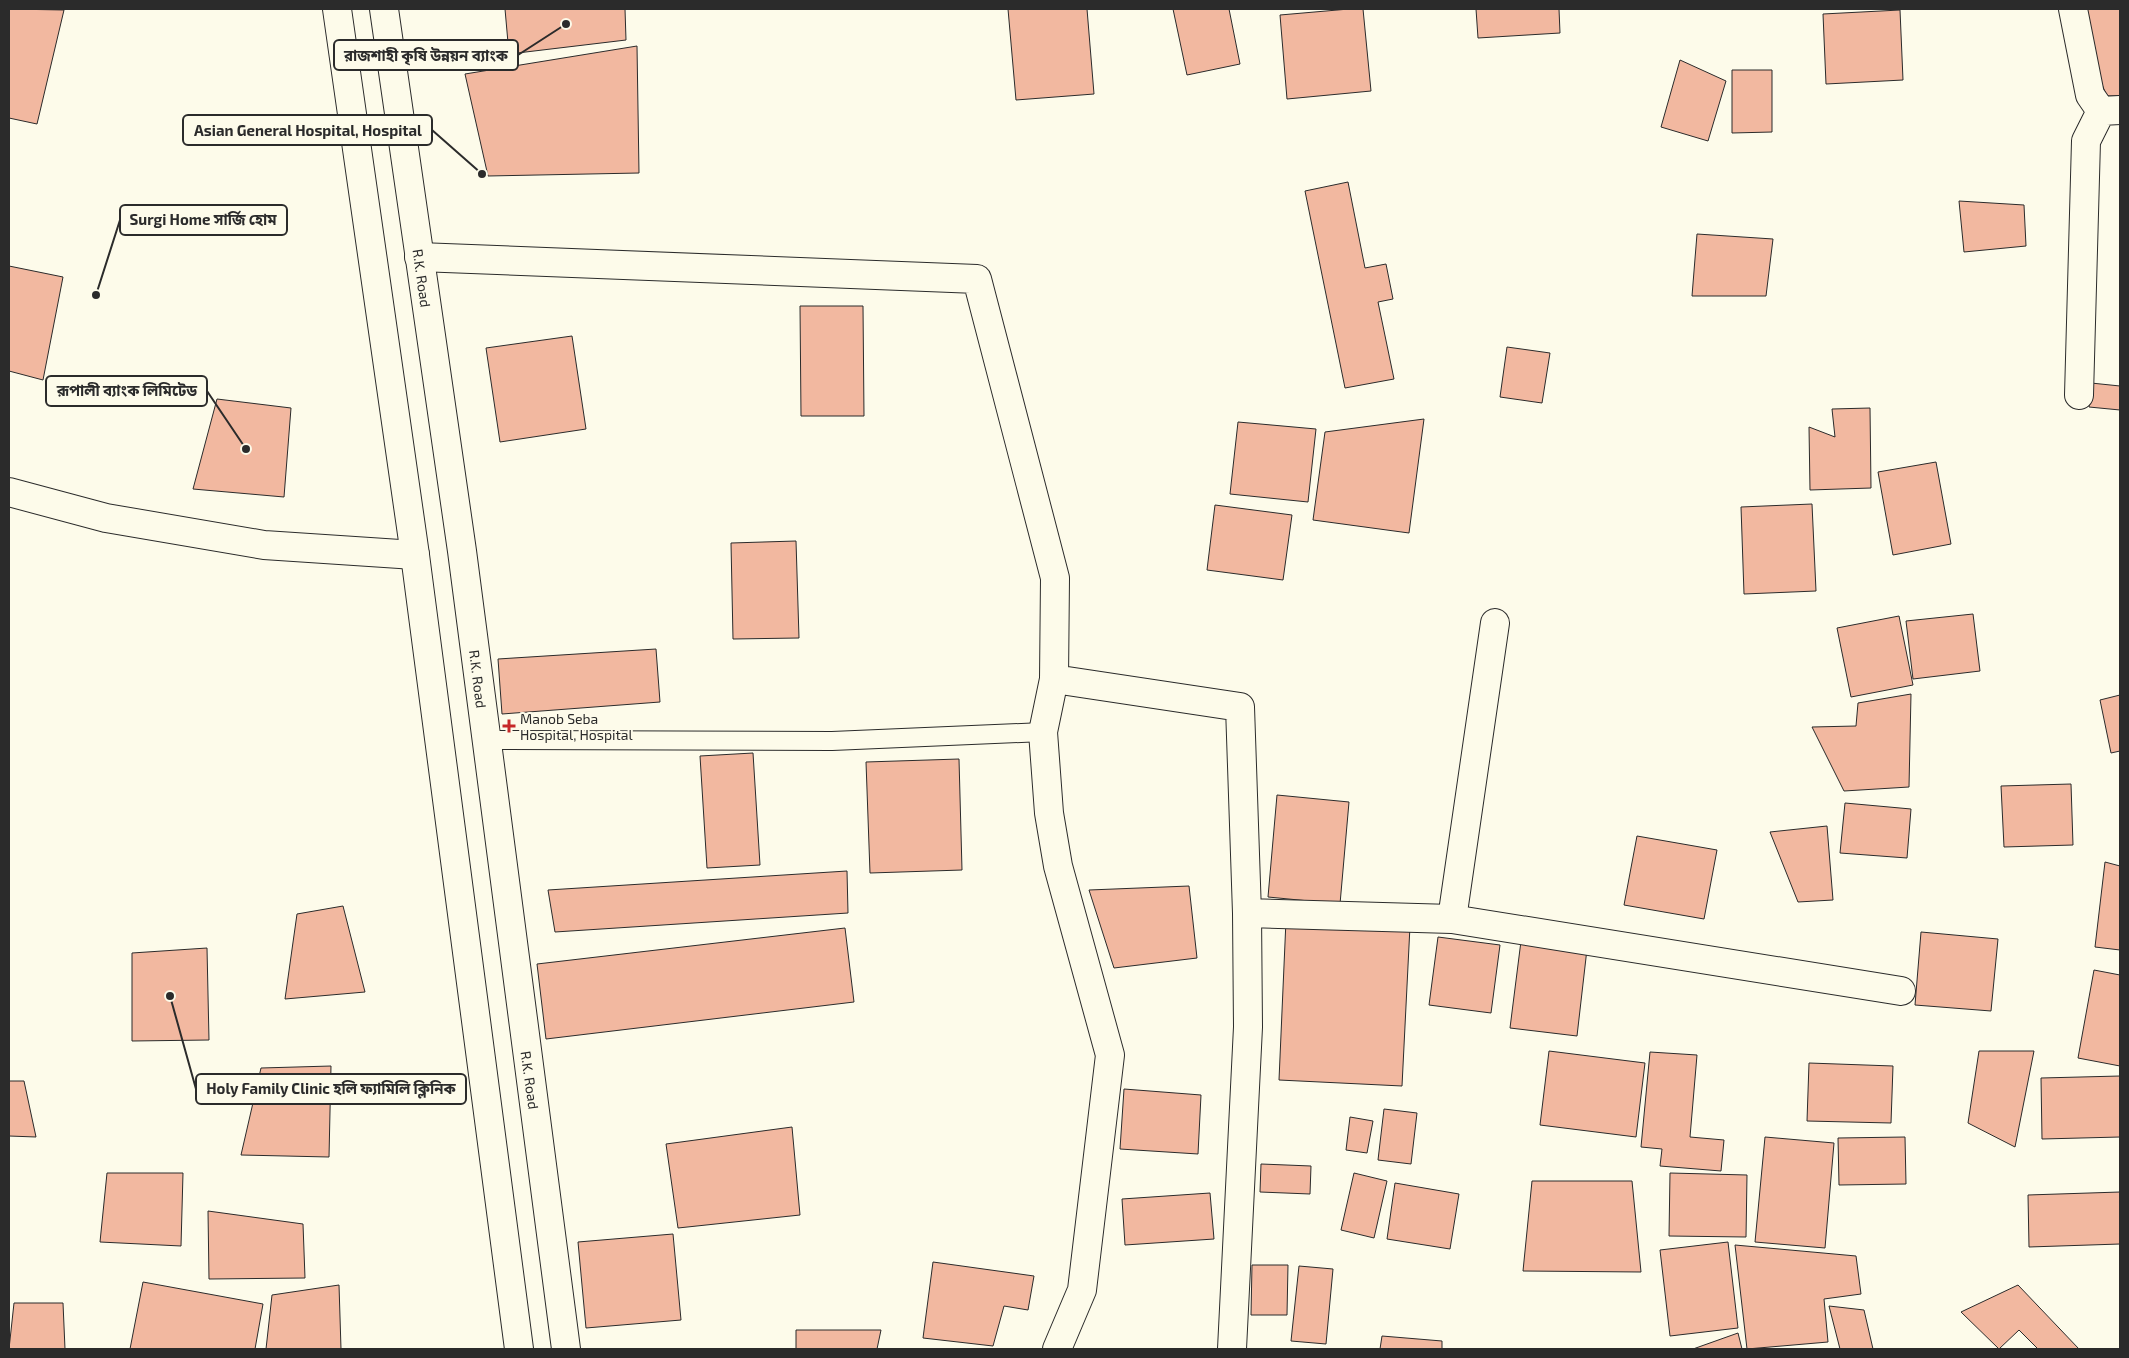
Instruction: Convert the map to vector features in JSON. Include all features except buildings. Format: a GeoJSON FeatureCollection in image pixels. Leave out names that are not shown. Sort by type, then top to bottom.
{"type":"FeatureCollection","features":[{"type":"Feature","properties":{"kind":"main road"},"geometry":{"type":"LineString","coordinates":[[337,9],[415,555],[519,1349]]}},
{"type":"Feature","properties":{"kind":"main road","name":"R.K. Road"},"geometry":{"type":"LineString","coordinates":[[384,9],[462,551],[566,1349]]}},
{"type":"Feature","properties":{"kind":"main road"},"geometry":{"type":"LineString","coordinates":[[2073,9],[2090,95],[2110,110],[2086,141],[2079,395]]}},
{"type":"Feature","properties":{"kind":"main road"},"geometry":{"type":"LineString","coordinates":[[419,257],[977,279],[1055,578],[1054,679],[1043,732],[1049,813],[1058,866],[1110,1055],[1082,1290],[1057,1349]]}},
{"type":"Feature","properties":{"kind":"main road"},"geometry":{"type":"LineString","coordinates":[[9,492],[106,518],[264,545],[415,555]]}},
{"type":"Feature","properties":{"kind":"main road"},"geometry":{"type":"LineString","coordinates":[[1452,919],[1495,624]]}},
{"type":"Feature","properties":{"kind":"main road"},"geometry":{"type":"LineString","coordinates":[[1054,679],[1240,707],[1247,913],[1248,1027],[1232,1349]]}},
{"type":"Feature","properties":{"kind":"main road"},"geometry":{"type":"LineString","coordinates":[[1247,913],[1452,919],[1901,991]]}},
{"type":"Feature","properties":{"kind":"lane"},"geometry":{"type":"LineString","coordinates":[[486,740],[832,741],[1043,732]]}},
{"type":"Feature","properties":{"kind":"place","name":"রাজশাহী কৃষি উন্নয়ন ব্যাংক"},"geometry":{"type":"Point","coordinates":[566,24]}},
{"type":"Feature","properties":{"kind":"place","name":"Asian General Hospital, Hospital"},"geometry":{"type":"Point","coordinates":[482,174]}},
{"type":"Feature","properties":{"kind":"place","name":"Surgi Home সার্জি হোম"},"geometry":{"type":"Point","coordinates":[96,295]}},
{"type":"Feature","properties":{"kind":"place","name":"রূপালী ব্যাংক লিমিটেড"},"geometry":{"type":"Point","coordinates":[246,449]}},
{"type":"Feature","properties":{"kind":"place","name":"Manob Seba Hospital, Hospital"},"geometry":{"type":"Point","coordinates":[509,726]}},
{"type":"Feature","properties":{"kind":"place","name":"Holy Family Clinic হলি ফ্যামিলি ক্লিনিক"},"geometry":{"type":"Point","coordinates":[170,996]}}]}
